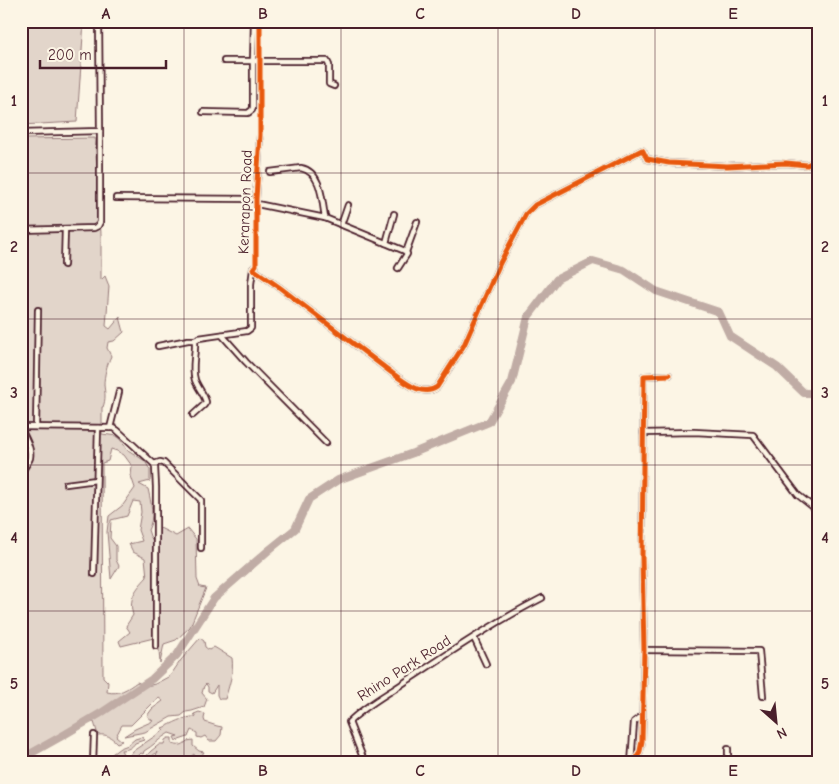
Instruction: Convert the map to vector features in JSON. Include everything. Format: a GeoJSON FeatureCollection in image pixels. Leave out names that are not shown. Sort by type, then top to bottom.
{"type":"FeatureCollection","features":[{"type":"Feature","properties":{"kind":"street"},"geometry":{"type":"LineString","coordinates":[[21,230],[94,228],[99,224],[99,21]]}},
{"type":"Feature","properties":{"kind":"street"},"geometry":{"type":"LineString","coordinates":[[203,112],[248,113],[252,110],[254,21]]}},
{"type":"Feature","properties":{"kind":"street","name":"Kerarapon Road"},"geometry":{"type":"LineString","coordinates":[[260,21],[260,135],[256,265],[253,269],[392,373],[418,390],[434,389],[439,384],[464,345],[493,277],[529,210],[551,197],[640,151],[644,151],[647,159],[669,164],[727,166],[786,163],[807,165],[815,161],[818,162]]}},
{"type":"Feature","properties":{"kind":"street"},"geometry":{"type":"LineString","coordinates":[[224,61],[326,61],[330,65],[329,84],[334,86]]}},
{"type":"Feature","properties":{"kind":"street"},"geometry":{"type":"LineString","coordinates":[[21,132],[100,131]]}},
{"type":"Feature","properties":{"kind":"street"},"geometry":{"type":"LineString","coordinates":[[270,172],[301,168],[308,170],[319,185],[325,218]]}},
{"type":"Feature","properties":{"kind":"street"},"geometry":{"type":"LineString","coordinates":[[818,191],[816,206],[818,215]]}},
{"type":"Feature","properties":{"kind":"street"},"geometry":{"type":"LineString","coordinates":[[116,198],[257,202],[325,218],[406,252]]}},
{"type":"Feature","properties":{"kind":"street"},"geometry":{"type":"LineString","coordinates":[[341,225],[348,206]]}},
{"type":"Feature","properties":{"kind":"street"},"geometry":{"type":"LineString","coordinates":[[386,243],[394,214]]}},
{"type":"Feature","properties":{"kind":"street"},"geometry":{"type":"LineString","coordinates":[[398,268],[407,254],[406,252],[417,222]]}},
{"type":"Feature","properties":{"kind":"street"},"geometry":{"type":"LineString","coordinates":[[64,265],[65,229]]}},
{"type":"Feature","properties":{"kind":"street"},"geometry":{"type":"LineString","coordinates":[[158,346],[247,331],[251,328],[253,269]]}},
{"type":"Feature","properties":{"kind":"street"},"geometry":{"type":"LineString","coordinates":[[36,427],[38,310]]}},
{"type":"Feature","properties":{"kind":"street"},"geometry":{"type":"LineString","coordinates":[[222,334],[246,362],[326,444]]}},
{"type":"Feature","properties":{"kind":"street"},"geometry":{"type":"LineString","coordinates":[[193,415],[206,402],[194,376],[196,340]]}},
{"type":"Feature","properties":{"kind":"street"},"geometry":{"type":"LineString","coordinates":[[635,763],[642,748],[644,376],[669,375]]}},
{"type":"Feature","properties":{"kind":"street"},"geometry":{"type":"LineString","coordinates":[[110,428],[119,392]]}},
{"type":"Feature","properties":{"kind":"street"},"geometry":{"type":"LineString","coordinates":[[21,473],[30,455],[21,428],[110,428],[117,430],[154,464],[156,478],[156,646]]}},
{"type":"Feature","properties":{"kind":"street"},"geometry":{"type":"LineString","coordinates":[[94,574],[98,428]]}},
{"type":"Feature","properties":{"kind":"street"},"geometry":{"type":"LineString","coordinates":[[643,433],[694,432],[752,435],[798,494],[813,507]]}},
{"type":"Feature","properties":{"kind":"street"},"geometry":{"type":"LineString","coordinates":[[154,464],[164,463],[201,500],[201,548]]}},
{"type":"Feature","properties":{"kind":"street"},"geometry":{"type":"LineString","coordinates":[[66,484],[96,480]]}},
{"type":"Feature","properties":{"kind":"street","name":"Rhino Park Road"},"geometry":{"type":"LineString","coordinates":[[365,763],[349,722],[361,711],[511,614],[542,598]]}},
{"type":"Feature","properties":{"kind":"street"},"geometry":{"type":"LineString","coordinates":[[474,638],[486,664]]}},
{"type":"Feature","properties":{"kind":"street"},"geometry":{"type":"LineString","coordinates":[[644,650],[759,651],[763,696]]}},
{"type":"Feature","properties":{"kind":"street"},"geometry":{"type":"LineString","coordinates":[[21,661],[24,728]]}},
{"type":"Feature","properties":{"kind":"street"},"geometry":{"type":"LineString","coordinates":[[631,763],[634,722],[642,716]]}},
{"type":"Feature","properties":{"kind":"street"},"geometry":{"type":"LineString","coordinates":[[93,762],[94,734]]}},
{"type":"Feature","properties":{"kind":"street"},"geometry":{"type":"LineString","coordinates":[[728,749],[728,763]]}},
{"type":"Feature","properties":{"kind":"shaded area"},"geometry":{"type":"Polygon","coordinates":[[[21,21],[84,21],[77,122],[21,125],[21,21]]]}},
{"type":"Feature","properties":{"kind":"shaded area"},"geometry":{"type":"Polygon","coordinates":[[[95,138],[101,234],[101,280],[105,276],[109,286],[106,326],[110,329],[120,317],[124,332],[114,341],[108,342],[107,348],[111,356],[107,366],[104,385],[105,399],[102,407],[102,434],[117,436],[128,450],[145,461],[150,470],[150,481],[139,484],[148,489],[152,510],[148,530],[150,536],[153,541],[160,528],[176,536],[188,529],[196,539],[197,579],[200,587],[206,588],[190,627],[176,640],[164,644],[160,663],[158,637],[121,646],[119,641],[130,632],[126,626],[133,615],[132,599],[139,586],[147,577],[145,558],[133,552],[129,544],[142,541],[138,530],[141,512],[140,502],[133,501],[127,516],[111,520],[110,538],[116,546],[116,560],[119,566],[111,579],[107,532],[109,516],[123,505],[135,488],[131,476],[132,466],[124,455],[111,449],[108,461],[102,463],[103,677],[108,682],[107,692],[111,693],[123,691],[137,682],[146,686],[155,684],[170,676],[200,638],[209,650],[214,647],[232,658],[232,674],[225,699],[219,699],[217,685],[212,693],[208,691],[206,684],[202,693],[207,699],[204,707],[186,712],[181,716],[171,717],[145,732],[124,736],[153,721],[147,716],[152,709],[163,701],[159,698],[131,725],[122,725],[116,736],[122,741],[117,743],[109,736],[98,735],[94,722],[90,723],[91,717],[21,757],[21,139],[95,138]]]}},
{"type":"Feature","properties":{"kind":"shaded area"},"geometry":{"type":"Polygon","coordinates":[[[199,712],[205,714],[205,722],[222,727],[221,735],[216,741],[209,741],[205,736],[197,737],[197,733],[191,730],[188,737],[176,741],[174,737],[178,736],[169,733],[144,751],[143,754],[141,753],[134,763],[124,763],[127,759],[131,758],[130,755],[133,751],[164,730],[162,728],[183,719],[196,717],[194,714],[199,712]]]}},
{"type":"Feature","properties":{"kind":"shaded area"},"geometry":{"type":"Polygon","coordinates":[[[142,737],[144,740],[135,743],[125,750],[121,750],[124,756],[123,759],[117,761],[112,758],[112,754],[120,748],[142,737]]]}},
{"type":"Feature","properties":{"kind":"shaded area"},"geometry":{"type":"Polygon","coordinates":[[[168,738],[172,738],[172,744],[179,745],[193,740],[193,746],[199,751],[204,752],[196,761],[194,754],[182,763],[148,763],[156,757],[157,752],[144,763],[140,763],[151,751],[160,744],[164,744],[168,738]]]}},
{"type":"Feature","properties":{"kind":"waterway"},"geometry":{"type":"LineString","coordinates":[[21,759],[101,713],[152,679],[177,655],[214,598],[295,529],[309,499],[338,480],[413,453],[489,422],[512,382],[528,317],[557,279],[593,261],[624,270],[656,291],[719,312],[730,336],[777,367],[804,393],[814,393],[818,390]]}},
{"type":"Feature","properties":{"kind":"cycle path"},"geometry":{"type":"LineString","coordinates":[[260,21],[260,135],[256,199],[256,265],[253,269],[392,373],[419,390],[425,391],[437,387],[464,345],[500,263],[526,214],[535,205],[642,150],[647,159],[669,163],[727,166],[786,163],[807,165],[815,161],[818,162]]}},
{"type":"Feature","properties":{"kind":"cycle path"},"geometry":{"type":"LineString","coordinates":[[635,763],[642,741],[644,650],[642,558],[644,376],[669,375]]}}]}
